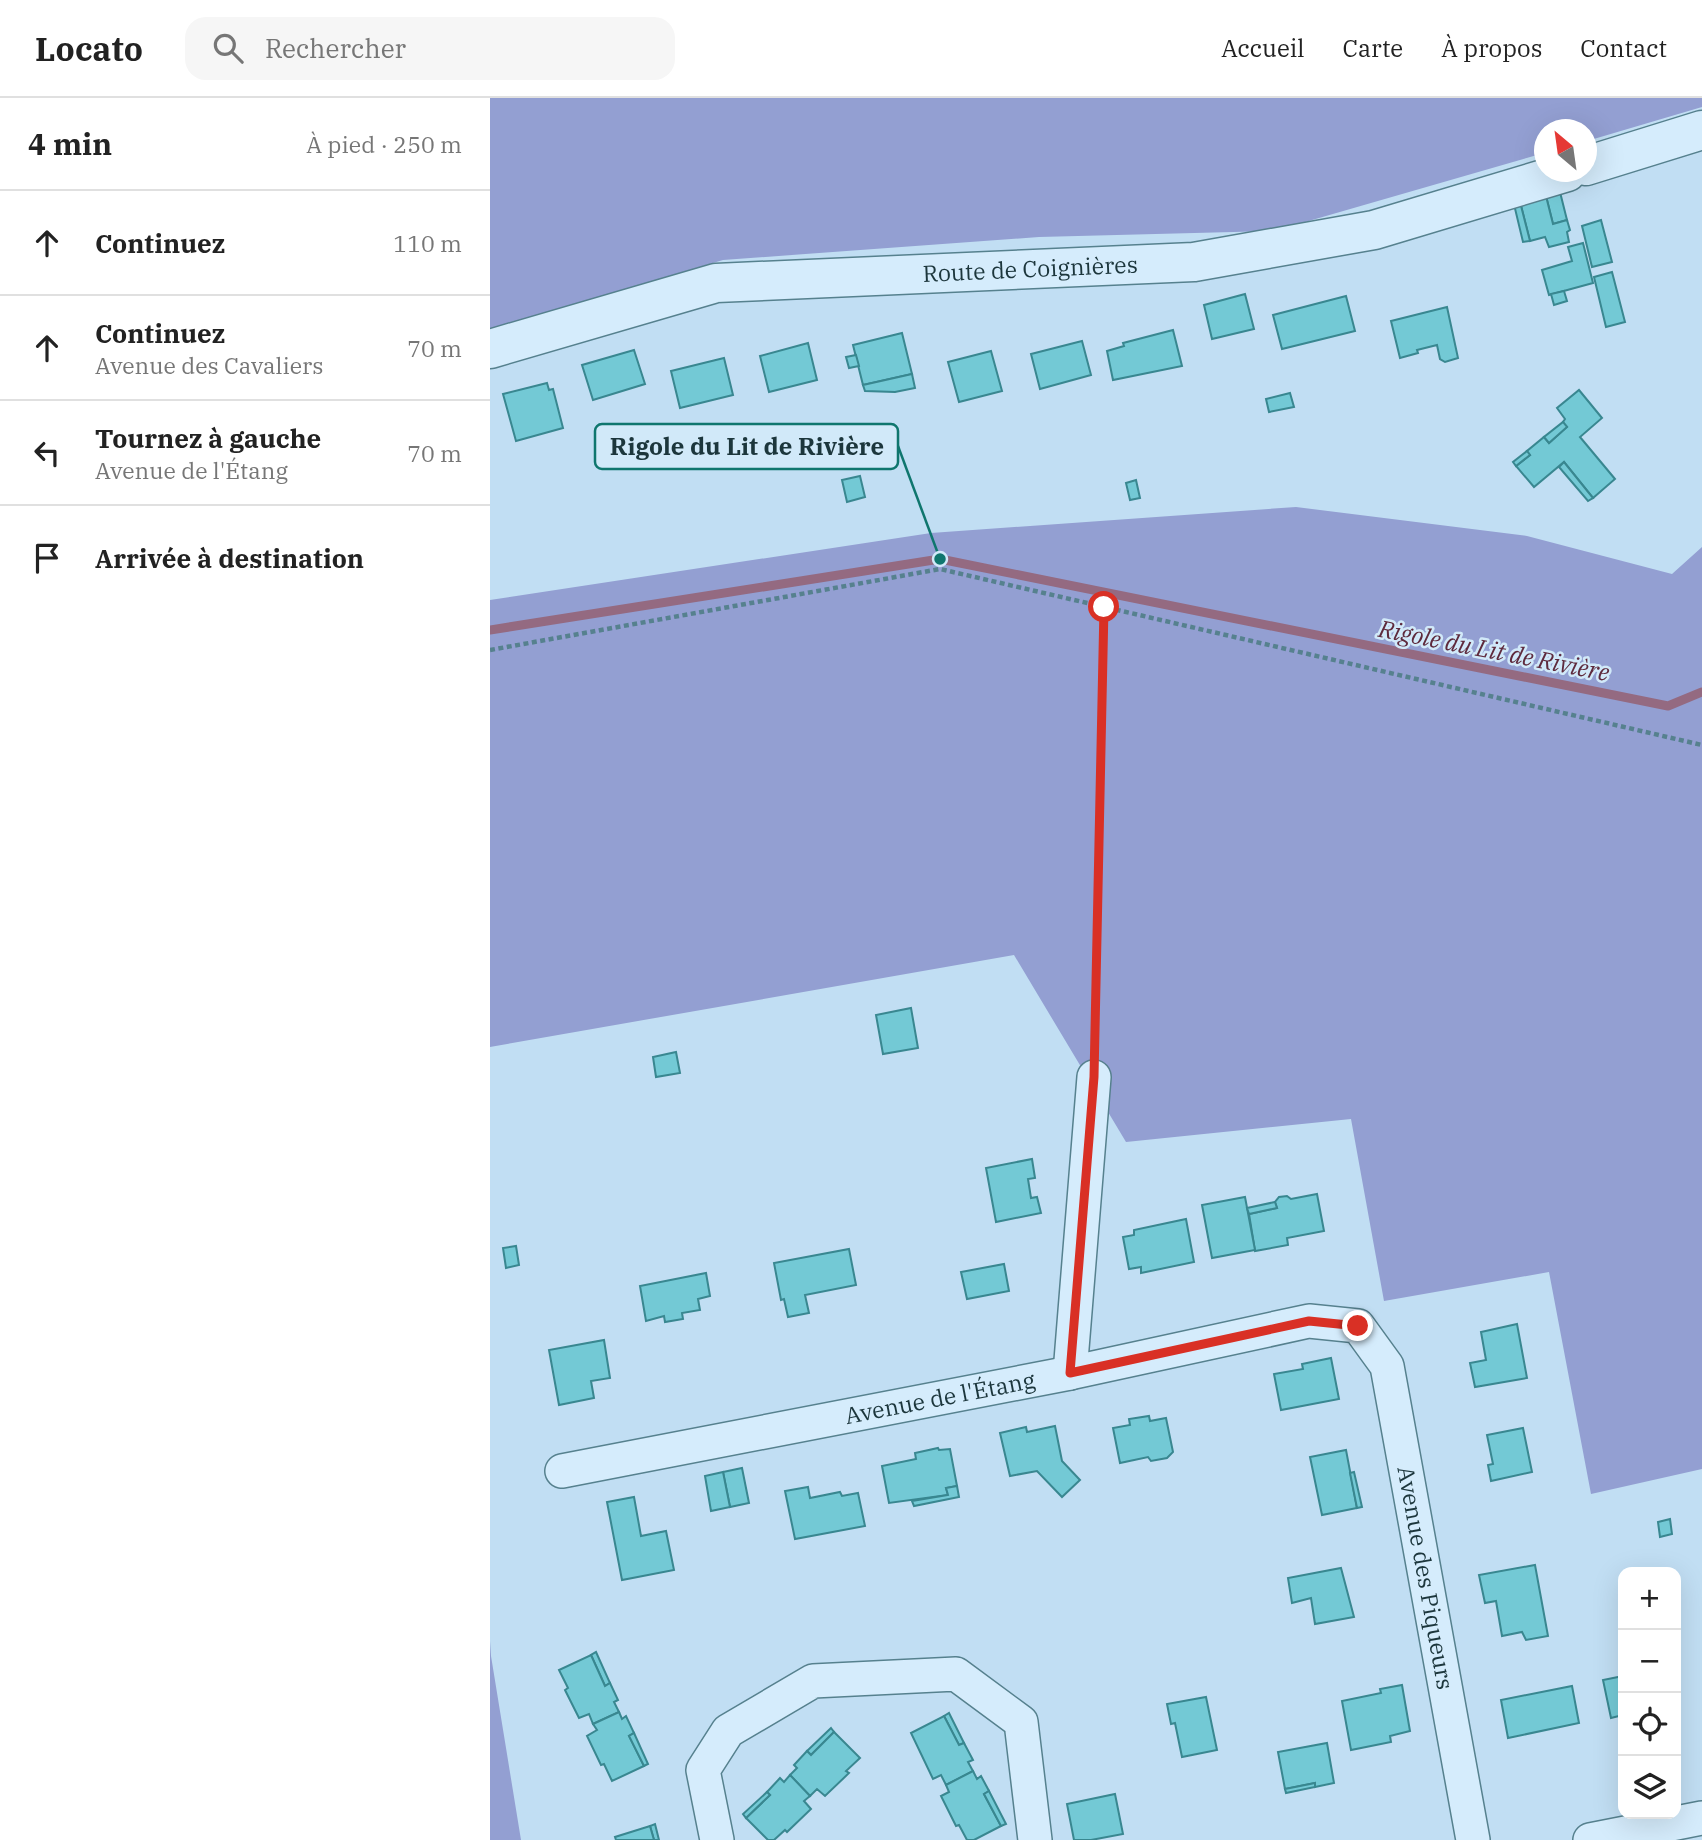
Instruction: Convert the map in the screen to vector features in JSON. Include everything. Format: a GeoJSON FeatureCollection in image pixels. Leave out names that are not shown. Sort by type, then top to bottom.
{"type":"FeatureCollection","features":[{"type":"Feature","properties":{"kind":"street"},"geometry":{"type":"LineString","coordinates":[[1597,163],[1702,130]]}},
{"type":"Feature","properties":{"kind":"street","name":"Route de Coignières"},"geometry":{"type":"LineString","coordinates":[[490,349],[716,284],[1207,260],[1374,230],[1534,182]]}},
{"type":"Feature","properties":{"kind":"street"},"geometry":{"type":"LineString","coordinates":[[1070,1373],[1094,1077]]}},
{"type":"Feature","properties":{"kind":"street","name":"Avenue de l'Étang"},"geometry":{"type":"LineString","coordinates":[[562,1471],[1070,1373],[1309,1321],[1358,1326]]}},
{"type":"Feature","properties":{"kind":"street","name":"Avenue des Piqueurs"},"geometry":{"type":"LineString","coordinates":[[1358,1326],[1387,1366],[1473,1840]]}},
{"type":"Feature","properties":{"kind":"street"},"geometry":{"type":"LineString","coordinates":[[717,1840],[703,1770],[729,1731],[813,1681],[956,1674],[1021,1722],[1035,1840]]}},
{"type":"Feature","properties":{"kind":"street"},"geometry":{"type":"LineString","coordinates":[[1590,1840],[1702,1818]]}},
{"type":"Feature","properties":{"kind":"path"},"geometry":{"type":"LineString","coordinates":[[490,650],[940,569],[1702,745]]}},
{"type":"Feature","properties":{"kind":"path"},"geometry":{"type":"LineString","coordinates":[[1094,1077],[1104,607]]}},
{"type":"Feature","properties":{"kind":"shaded area"},"geometry":{"type":"Polygon","coordinates":[[[490,98],[1702,98],[1702,107],[1597,138],[1597,119],[1534,119],[1534,156],[1274,231],[1039,237],[723,260],[490,329],[490,98]]]}},
{"type":"Feature","properties":{"kind":"shaded area"},"geometry":{"type":"Polygon","coordinates":[[[1296,507],[1527,536],[1672,574],[1702,547],[1702,1469],[1591,1494],[1549,1272],[1384,1301],[1351,1119],[1126,1142],[1014,955],[490,1047],[490,600],[931,533],[1296,507]]]}},
{"type":"Feature","properties":{"kind":"shaded area"},"geometry":{"type":"Polygon","coordinates":[[[490,1641],[491,1656],[521,1840],[490,1840],[490,1641]]]}},
{"type":"Feature","properties":{"kind":"building"},"geometry":{"type":"Polygon","coordinates":[[[1558,184],[1567,220],[1553,224],[1544,188],[1558,184]]]}},
{"type":"Feature","properties":{"kind":"building"},"geometry":{"type":"Polygon","coordinates":[[[1544,188],[1553,224],[1567,220],[1569,242],[1549,247],[1545,237],[1530,241],[1518,194],[1544,188]]]}},
{"type":"Feature","properties":{"kind":"building"},"geometry":{"type":"Polygon","coordinates":[[[1518,194],[1530,241],[1523,242],[1512,196],[1518,194]]]}},
{"type":"Feature","properties":{"kind":"building"},"geometry":{"type":"Polygon","coordinates":[[[1601,220],[1612,262],[1592,267],[1582,226],[1601,220]]]}},
{"type":"Feature","properties":{"kind":"building"},"geometry":{"type":"Polygon","coordinates":[[[1583,243],[1593,283],[1549,295],[1542,270],[1572,261],[1568,247],[1583,243]]]}},
{"type":"Feature","properties":{"kind":"building"},"geometry":{"type":"Polygon","coordinates":[[[1612,272],[1625,322],[1606,327],[1594,277],[1612,272]]]}},
{"type":"Feature","properties":{"kind":"building"},"geometry":{"type":"Polygon","coordinates":[[[1564,291],[1567,301],[1554,305],[1551,294],[1564,291]]]}},
{"type":"Feature","properties":{"kind":"building"},"geometry":{"type":"Polygon","coordinates":[[[1245,294],[1254,329],[1212,339],[1204,305],[1245,294]]]}},
{"type":"Feature","properties":{"kind":"building"},"geometry":{"type":"Polygon","coordinates":[[[1346,296],[1355,331],[1282,349],[1273,315],[1346,296]]]}},
{"type":"Feature","properties":{"kind":"building"},"geometry":{"type":"Polygon","coordinates":[[[1447,307],[1458,358],[1445,362],[1440,359],[1437,345],[1400,358],[1391,321],[1447,307]]]}},
{"type":"Feature","properties":{"kind":"building"},"geometry":{"type":"Polygon","coordinates":[[[1173,330],[1182,366],[1113,380],[1107,351],[1124,346],[1123,343],[1173,330]]]}},
{"type":"Feature","properties":{"kind":"building"},"geometry":{"type":"Polygon","coordinates":[[[902,333],[912,374],[863,385],[853,345],[902,333]]]}},
{"type":"Feature","properties":{"kind":"building"},"geometry":{"type":"Polygon","coordinates":[[[1082,341],[1091,375],[1040,389],[1031,354],[1082,341]]]}},
{"type":"Feature","properties":{"kind":"building"},"geometry":{"type":"Polygon","coordinates":[[[808,343],[817,380],[769,392],[760,356],[808,343]]]}},
{"type":"Feature","properties":{"kind":"building"},"geometry":{"type":"Polygon","coordinates":[[[634,350],[645,384],[593,400],[582,365],[634,350]]]}},
{"type":"Feature","properties":{"kind":"building"},"geometry":{"type":"Polygon","coordinates":[[[991,351],[1002,391],[959,402],[948,362],[991,351]]]}},
{"type":"Feature","properties":{"kind":"building"},"geometry":{"type":"Polygon","coordinates":[[[856,355],[859,366],[849,368],[846,357],[856,355]]]}},
{"type":"Feature","properties":{"kind":"building"},"geometry":{"type":"Polygon","coordinates":[[[724,358],[733,395],[680,408],[671,371],[724,358]]]}},
{"type":"Feature","properties":{"kind":"building"},"geometry":{"type":"Polygon","coordinates":[[[912,374],[915,388],[895,392],[865,391],[863,385],[912,374]]]}},
{"type":"Feature","properties":{"kind":"building"},"geometry":{"type":"Polygon","coordinates":[[[547,383],[549,390],[553,389],[563,428],[516,441],[503,394],[547,383]]]}},
{"type":"Feature","properties":{"kind":"building"},"geometry":{"type":"Polygon","coordinates":[[[1579,390],[1602,418],[1580,437],[1615,479],[1593,498],[1564,462],[1534,487],[1516,466],[1530,455],[1527,451],[1544,437],[1549,443],[1567,427],[1557,408],[1579,390]]]}},
{"type":"Feature","properties":{"kind":"building"},"geometry":{"type":"Polygon","coordinates":[[[1290,393],[1294,407],[1269,412],[1266,399],[1290,393]]]}},
{"type":"Feature","properties":{"kind":"building"},"geometry":{"type":"Polygon","coordinates":[[[1563,422],[1567,427],[1549,443],[1544,437],[1563,422]]]}},
{"type":"Feature","properties":{"kind":"building"},"geometry":{"type":"Polygon","coordinates":[[[1527,451],[1530,455],[1516,466],[1513,462],[1527,451]]]}},
{"type":"Feature","properties":{"kind":"building"},"geometry":{"type":"Polygon","coordinates":[[[1564,462],[1593,498],[1588,501],[1559,467],[1564,462]]]}},
{"type":"Feature","properties":{"kind":"building"},"geometry":{"type":"Polygon","coordinates":[[[860,476],[865,497],[847,502],[842,480],[860,476]]]}},
{"type":"Feature","properties":{"kind":"building"},"geometry":{"type":"Polygon","coordinates":[[[1136,480],[1140,498],[1130,500],[1126,483],[1136,480]]]}},
{"type":"Feature","properties":{"kind":"building"},"geometry":{"type":"Polygon","coordinates":[[[911,1008],[918,1048],[883,1054],[876,1015],[911,1008]]]}},
{"type":"Feature","properties":{"kind":"building"},"geometry":{"type":"Polygon","coordinates":[[[676,1052],[680,1073],[656,1077],[653,1057],[676,1052]]]}},
{"type":"Feature","properties":{"kind":"building"},"geometry":{"type":"Polygon","coordinates":[[[1032,1159],[1035,1178],[1028,1179],[1031,1198],[1037,1197],[1041,1213],[996,1222],[986,1168],[1032,1159]]]}},
{"type":"Feature","properties":{"kind":"building"},"geometry":{"type":"Polygon","coordinates":[[[1317,1194],[1324,1231],[1287,1238],[1288,1245],[1255,1251],[1249,1214],[1277,1208],[1275,1202],[1279,1197],[1287,1196],[1291,1199],[1317,1194]]]}},
{"type":"Feature","properties":{"kind":"building"},"geometry":{"type":"Polygon","coordinates":[[[1245,1197],[1255,1250],[1212,1258],[1202,1205],[1245,1197]]]}},
{"type":"Feature","properties":{"kind":"building"},"geometry":{"type":"Polygon","coordinates":[[[1275,1202],[1277,1208],[1249,1214],[1247,1208],[1275,1202]]]}},
{"type":"Feature","properties":{"kind":"building"},"geometry":{"type":"Polygon","coordinates":[[[1186,1219],[1194,1262],[1141,1273],[1141,1267],[1129,1269],[1123,1237],[1134,1235],[1134,1230],[1186,1219]]]}},
{"type":"Feature","properties":{"kind":"building"},"geometry":{"type":"Polygon","coordinates":[[[516,1246],[519,1265],[506,1268],[503,1248],[516,1246]]]}},
{"type":"Feature","properties":{"kind":"building"},"geometry":{"type":"Polygon","coordinates":[[[849,1249],[856,1285],[805,1295],[809,1313],[788,1317],[784,1299],[781,1300],[774,1263],[849,1249]]]}},
{"type":"Feature","properties":{"kind":"building"},"geometry":{"type":"Polygon","coordinates":[[[1004,1264],[1009,1291],[967,1299],[961,1272],[1004,1264]]]}},
{"type":"Feature","properties":{"kind":"building"},"geometry":{"type":"Polygon","coordinates":[[[706,1273],[710,1296],[698,1299],[700,1310],[682,1313],[683,1319],[665,1322],[664,1316],[646,1321],[640,1286],[706,1273]]]}},
{"type":"Feature","properties":{"kind":"building"},"geometry":{"type":"Polygon","coordinates":[[[1517,1324],[1527,1378],[1475,1387],[1470,1363],[1486,1360],[1481,1332],[1517,1324]]]}},
{"type":"Feature","properties":{"kind":"building"},"geometry":{"type":"Polygon","coordinates":[[[604,1340],[610,1378],[591,1381],[594,1398],[559,1405],[549,1350],[604,1340]]]}},
{"type":"Feature","properties":{"kind":"building"},"geometry":{"type":"Polygon","coordinates":[[[1331,1358],[1339,1399],[1281,1410],[1274,1374],[1303,1369],[1302,1364],[1331,1358]]]}},
{"type":"Feature","properties":{"kind":"building"},"geometry":{"type":"Polygon","coordinates":[[[1149,1416],[1150,1421],[1166,1418],[1173,1452],[1167,1458],[1151,1461],[1148,1457],[1120,1463],[1113,1428],[1130,1425],[1129,1419],[1149,1416]]]}},
{"type":"Feature","properties":{"kind":"building"},"geometry":{"type":"Polygon","coordinates":[[[1055,1426],[1062,1461],[1080,1480],[1062,1497],[1037,1471],[1010,1476],[1000,1433],[1026,1427],[1027,1432],[1055,1426]]]}},
{"type":"Feature","properties":{"kind":"building"},"geometry":{"type":"Polygon","coordinates":[[[1523,1428],[1532,1472],[1491,1481],[1488,1465],[1493,1464],[1487,1435],[1523,1428]]]}},
{"type":"Feature","properties":{"kind":"building"},"geometry":{"type":"Polygon","coordinates":[[[938,1448],[950,1449],[957,1486],[946,1488],[948,1495],[889,1503],[882,1466],[916,1459],[915,1453],[938,1448]]]}},
{"type":"Feature","properties":{"kind":"building"},"geometry":{"type":"Polygon","coordinates":[[[1346,1450],[1357,1508],[1322,1515],[1310,1457],[1346,1450]]]}},
{"type":"Feature","properties":{"kind":"building"},"geometry":{"type":"Polygon","coordinates":[[[742,1468],[749,1503],[730,1507],[723,1472],[742,1468]]]}},
{"type":"Feature","properties":{"kind":"building"},"geometry":{"type":"Polygon","coordinates":[[[723,1472],[730,1507],[711,1511],[705,1476],[723,1472]]]}},
{"type":"Feature","properties":{"kind":"building"},"geometry":{"type":"Polygon","coordinates":[[[1354,1472],[1362,1507],[1357,1508],[1350,1473],[1354,1472]]]}},
{"type":"Feature","properties":{"kind":"building"},"geometry":{"type":"Polygon","coordinates":[[[957,1486],[959,1497],[914,1506],[912,1501],[948,1495],[946,1488],[957,1486]]]}},
{"type":"Feature","properties":{"kind":"building"},"geometry":{"type":"Polygon","coordinates":[[[808,1487],[810,1498],[840,1492],[842,1496],[858,1493],[865,1526],[795,1539],[785,1491],[808,1487]]]}},
{"type":"Feature","properties":{"kind":"building"},"geometry":{"type":"Polygon","coordinates":[[[634,1497],[641,1536],[666,1531],[674,1570],[622,1580],[607,1502],[634,1497]]]}},
{"type":"Feature","properties":{"kind":"building"},"geometry":{"type":"Polygon","coordinates":[[[1670,1519],[1672,1534],[1660,1537],[1658,1522],[1670,1519]]]}},
{"type":"Feature","properties":{"kind":"building"},"geometry":{"type":"Polygon","coordinates":[[[1535,1565],[1548,1636],[1526,1640],[1522,1632],[1502,1636],[1496,1601],[1485,1603],[1479,1575],[1535,1565]]]}},
{"type":"Feature","properties":{"kind":"building"},"geometry":{"type":"Polygon","coordinates":[[[1341,1568],[1354,1617],[1315,1624],[1311,1598],[1292,1603],[1288,1578],[1341,1568]]]}},
{"type":"Feature","properties":{"kind":"building"},"geometry":{"type":"Polygon","coordinates":[[[596,1652],[610,1683],[605,1686],[591,1655],[596,1652]]]}},
{"type":"Feature","properties":{"kind":"building"},"geometry":{"type":"Polygon","coordinates":[[[591,1655],[605,1686],[610,1683],[618,1700],[614,1702],[619,1712],[593,1724],[589,1714],[579,1718],[565,1690],[568,1688],[559,1670],[591,1655]]]}},
{"type":"Feature","properties":{"kind":"building"},"geometry":{"type":"Polygon","coordinates":[[[1618,1677],[1618,1716],[1611,1718],[1603,1680],[1618,1677]]]}},
{"type":"Feature","properties":{"kind":"building"},"geometry":{"type":"Polygon","coordinates":[[[1402,1685],[1410,1731],[1390,1736],[1391,1742],[1351,1750],[1342,1701],[1381,1693],[1380,1689],[1402,1685]]]}},
{"type":"Feature","properties":{"kind":"building"},"geometry":{"type":"Polygon","coordinates":[[[1572,1686],[1579,1723],[1508,1738],[1501,1700],[1572,1686]]]}},
{"type":"Feature","properties":{"kind":"building"},"geometry":{"type":"Polygon","coordinates":[[[1206,1697],[1217,1750],[1182,1757],[1175,1723],[1171,1724],[1167,1704],[1206,1697]]]}},
{"type":"Feature","properties":{"kind":"building"},"geometry":{"type":"Polygon","coordinates":[[[619,1712],[622,1719],[626,1716],[634,1733],[629,1736],[644,1766],[612,1781],[587,1736],[597,1730],[593,1724],[619,1712]]]}},
{"type":"Feature","properties":{"kind":"building"},"geometry":{"type":"Polygon","coordinates":[[[949,1713],[964,1743],[959,1745],[944,1716],[949,1713]]]}},
{"type":"Feature","properties":{"kind":"building"},"geometry":{"type":"Polygon","coordinates":[[[944,1716],[959,1745],[964,1743],[973,1760],[968,1762],[973,1771],[946,1785],[941,1775],[933,1779],[911,1733],[944,1716]]]}},
{"type":"Feature","properties":{"kind":"building"},"geometry":{"type":"Polygon","coordinates":[[[831,1728],[834,1732],[811,1755],[807,1751],[831,1728]]]}},
{"type":"Feature","properties":{"kind":"building"},"geometry":{"type":"Polygon","coordinates":[[[834,1732],[860,1758],[825,1796],[817,1789],[810,1796],[790,1775],[797,1768],[794,1765],[807,1751],[811,1755],[834,1732]]]}},
{"type":"Feature","properties":{"kind":"building"},"geometry":{"type":"Polygon","coordinates":[[[634,1733],[648,1764],[644,1766],[629,1736],[634,1733]]]}},
{"type":"Feature","properties":{"kind":"building"},"geometry":{"type":"Polygon","coordinates":[[[1327,1743],[1334,1783],[1315,1787],[1315,1783],[1285,1789],[1278,1752],[1327,1743]]]}},
{"type":"Feature","properties":{"kind":"building"},"geometry":{"type":"Polygon","coordinates":[[[973,1771],[977,1779],[981,1776],[989,1791],[984,1794],[1001,1826],[974,1840],[967,1840],[959,1825],[956,1826],[941,1796],[949,1792],[946,1785],[973,1771]]]}},
{"type":"Feature","properties":{"kind":"building"},"geometry":{"type":"Polygon","coordinates":[[[790,1775],[810,1796],[804,1801],[811,1809],[787,1832],[785,1830],[774,1840],[768,1840],[746,1818],[770,1795],[767,1792],[780,1778],[784,1782],[790,1775]]]}},
{"type":"Feature","properties":{"kind":"building"},"geometry":{"type":"Polygon","coordinates":[[[1315,1783],[1315,1787],[1286,1793],[1285,1789],[1315,1783]]]}},
{"type":"Feature","properties":{"kind":"building"},"geometry":{"type":"Polygon","coordinates":[[[989,1791],[1006,1824],[1001,1826],[984,1794],[989,1791]]]}},
{"type":"Feature","properties":{"kind":"building"},"geometry":{"type":"Polygon","coordinates":[[[767,1792],[770,1795],[746,1818],[743,1814],[767,1792]]]}},
{"type":"Feature","properties":{"kind":"building"},"geometry":{"type":"Polygon","coordinates":[[[1115,1794],[1123,1834],[1074,1840],[1067,1804],[1115,1794]]]}},
{"type":"Feature","properties":{"kind":"building"},"geometry":{"type":"Polygon","coordinates":[[[655,1824],[659,1840],[654,1840],[650,1826],[655,1824]]]}},
{"type":"Feature","properties":{"kind":"building"},"geometry":{"type":"Polygon","coordinates":[[[650,1826],[654,1840],[616,1840],[615,1837],[650,1826]]]}},
{"type":"Feature","properties":{"kind":"waterway","name":"Rigole du Lit de Rivière"},"geometry":{"type":"LineString","coordinates":[[490,630],[940,559],[1668,706],[1702,692]]}},
{"type":"Feature","properties":{"kind":"place","name":"Rigole du Lit de Rivière"},"geometry":{"type":"Point","coordinates":[940,559]}},
{"type":"Feature","properties":{"kind":"route"},"geometry":{"type":"LineString","coordinates":[[1104,607],[1094,1077],[1070,1373],[1309,1321],[1358,1326]]}}]}
